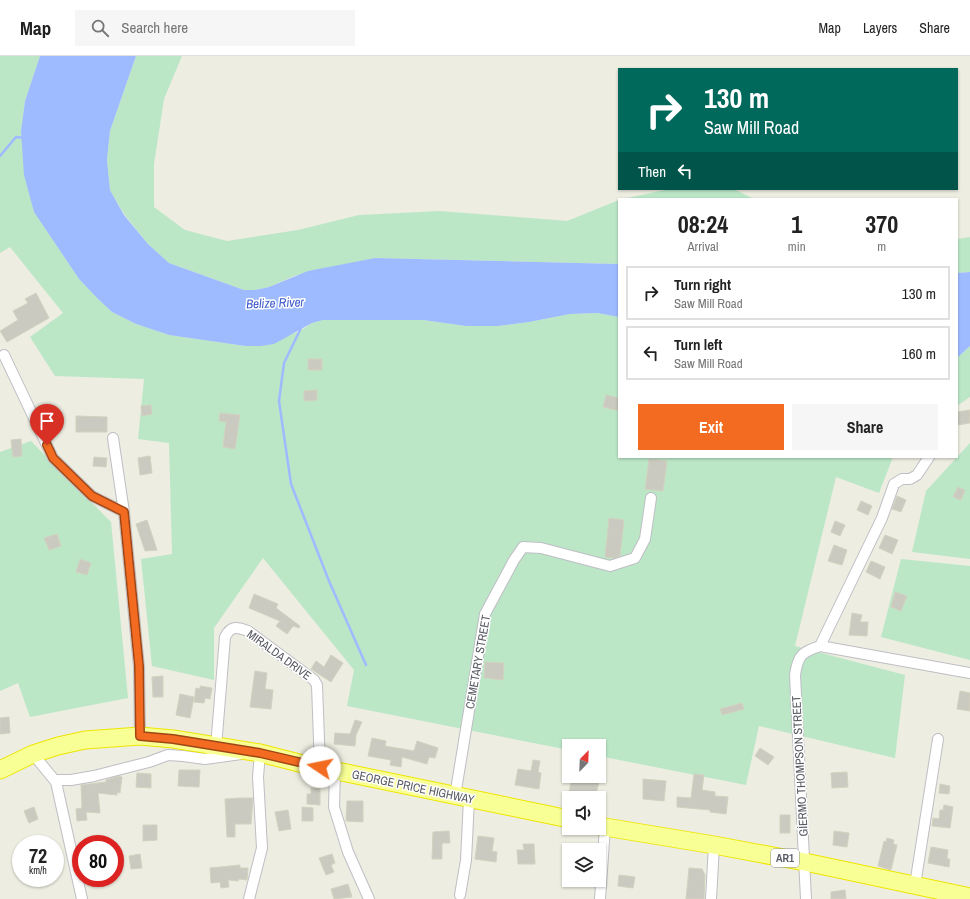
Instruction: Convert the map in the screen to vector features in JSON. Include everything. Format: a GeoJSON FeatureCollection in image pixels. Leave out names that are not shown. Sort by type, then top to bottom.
{"type":"FeatureCollection","features":[{"type":"Feature","properties":{"kind":"highway","name":"GEORGE PRICE HIGHWAY"},"geometry":{"type":"LineString","coordinates":[[0,770],[33,754],[85,740],[140,736],[173,739],[255,753],[562,818]]}},
{"type":"Feature","properties":{"kind":"highway","name":"AR1"},"geometry":{"type":"LineString","coordinates":[[606,827],[714,844],[970,897]]}},
{"type":"Feature","properties":{"kind":"street"},"geometry":{"type":"LineString","coordinates":[[4,355],[53,458],[92,496],[124,512]]}},
{"type":"Feature","properties":{"kind":"street"},"geometry":{"type":"LineString","coordinates":[[113,438],[124,512],[139,666],[140,736]]}},
{"type":"Feature","properties":{"kind":"street"},"geometry":{"type":"LineString","coordinates":[[928,458],[917,475],[894,484],[882,518],[820,646],[970,673]]}},
{"type":"Feature","properties":{"kind":"street","name":"CEMETARY STREET"},"geometry":{"type":"LineString","coordinates":[[462,797],[485,614],[514,560],[523,547],[542,548],[610,566],[635,558],[645,539],[651,498]]}},
{"type":"Feature","properties":{"kind":"street","name":"MIRALDA DRIVE"},"geometry":{"type":"LineString","coordinates":[[216,747],[225,637],[228,631],[234,627],[240,628],[248,631],[314,680],[317,685],[327,768]]}},
{"type":"Feature","properties":{"kind":"street","name":"GÍERMO THOMPSON STREET"},"geometry":{"type":"LineString","coordinates":[[806,899],[795,675],[797,661],[802,654],[820,646]]}},
{"type":"Feature","properties":{"kind":"street"},"geometry":{"type":"LineString","coordinates":[[915,885],[938,739]]}},
{"type":"Feature","properties":{"kind":"street"},"geometry":{"type":"LineString","coordinates":[[55,780],[72,780],[94,776],[168,756],[183,756],[205,759],[255,753],[258,777],[262,848],[250,899]]}},
{"type":"Feature","properties":{"kind":"street"},"geometry":{"type":"LineString","coordinates":[[33,754],[55,780],[82,899]]}},
{"type":"Feature","properties":{"kind":"street"},"geometry":{"type":"LineString","coordinates":[[327,768],[334,807],[348,852],[368,899]]}},
{"type":"Feature","properties":{"kind":"street"},"geometry":{"type":"LineString","coordinates":[[460,895],[466,860],[462,797]]}},
{"type":"Feature","properties":{"kind":"street"},"geometry":{"type":"LineString","coordinates":[[600,899],[602,835]]}},
{"type":"Feature","properties":{"kind":"street"},"geometry":{"type":"LineString","coordinates":[[711,899],[714,844]]}},
{"type":"Feature","properties":{"kind":"green space"},"geometry":{"type":"Polygon","coordinates":[[[0,56],[40,56],[25,101],[21,131],[34,212],[79,279],[112,312],[136,324],[169,335],[245,346],[261,346],[300,331],[312,323],[323,320],[423,320],[466,326],[498,326],[570,314],[597,313],[618,317],[618,458],[893,458],[879,493],[836,477],[795,646],[905,675],[895,758],[759,726],[746,785],[606,757],[606,739],[562,739],[562,749],[347,706],[354,670],[263,558],[214,628],[214,680],[152,666],[141,559],[172,554],[169,443],[138,439],[144,379],[55,376],[30,337],[63,313],[10,247],[0,253],[0,56]]]}},
{"type":"Feature","properties":{"kind":"green space"},"geometry":{"type":"Polygon","coordinates":[[[136,56],[182,56],[164,99],[154,164],[154,207],[185,230],[227,241],[298,230],[359,215],[440,211],[567,221],[618,200],[618,264],[375,258],[294,276],[269,287],[255,290],[244,290],[169,263],[148,244],[124,214],[110,190],[107,160],[110,131],[136,56]]]}},
{"type":"Feature","properties":{"kind":"green space"},"geometry":{"type":"Polygon","coordinates":[[[664,190],[736,190],[752,198],[628,198],[664,190]]]}},
{"type":"Feature","properties":{"kind":"green space"},"geometry":{"type":"Polygon","coordinates":[[[970,237],[970,272],[958,273],[958,239],[970,237]]]}},
{"type":"Feature","properties":{"kind":"green space"},"geometry":{"type":"Polygon","coordinates":[[[970,346],[970,397],[958,405],[958,357],[970,346]]]}},
{"type":"Feature","properties":{"kind":"green space"},"geometry":{"type":"Polygon","coordinates":[[[31,441],[111,522],[128,698],[30,717],[18,683],[0,691],[0,452],[31,441]]]}},
{"type":"Feature","properties":{"kind":"green space"},"geometry":{"type":"Polygon","coordinates":[[[970,443],[970,559],[912,552],[926,491],[956,458],[958,458],[970,443]]]}},
{"type":"Feature","properties":{"kind":"green space"},"geometry":{"type":"Polygon","coordinates":[[[901,559],[970,566],[970,660],[881,637],[901,559]]]}},
{"type":"Feature","properties":{"kind":"water","name":"Belize River"},"geometry":{"type":"Polygon","coordinates":[[[40,56],[136,56],[110,131],[107,160],[110,190],[124,215],[148,244],[169,263],[244,290],[255,290],[269,287],[308,271],[375,258],[618,264],[618,317],[597,313],[570,314],[498,326],[466,326],[423,320],[323,320],[312,323],[274,344],[261,346],[245,346],[169,335],[136,324],[112,312],[79,279],[34,212],[24,175],[21,131],[25,101],[40,56]]]}},
{"type":"Feature","properties":{"kind":"water"},"geometry":{"type":"Polygon","coordinates":[[[970,272],[970,346],[958,357],[958,273],[970,272]]]}},
{"type":"Feature","properties":{"kind":"building"},"geometry":{"type":"Polygon","coordinates":[[[36,293],[49,318],[7,342],[0,331],[18,320],[13,311],[28,303],[25,299],[36,293]]]}},
{"type":"Feature","properties":{"kind":"building"},"geometry":{"type":"Polygon","coordinates":[[[308,359],[322,359],[322,370],[308,370],[308,359]]]}},
{"type":"Feature","properties":{"kind":"building"},"geometry":{"type":"Polygon","coordinates":[[[317,390],[317,400],[304,401],[304,391],[317,390]]]}},
{"type":"Feature","properties":{"kind":"building"},"geometry":{"type":"Polygon","coordinates":[[[606,395],[618,398],[618,411],[603,407],[606,395]]]}},
{"type":"Feature","properties":{"kind":"building"},"geometry":{"type":"Polygon","coordinates":[[[151,405],[152,414],[142,416],[141,406],[151,405]]]}},
{"type":"Feature","properties":{"kind":"building"},"geometry":{"type":"Polygon","coordinates":[[[49,409],[57,411],[53,425],[45,422],[49,409]]]}},
{"type":"Feature","properties":{"kind":"building"},"geometry":{"type":"Polygon","coordinates":[[[970,410],[970,423],[958,425],[958,412],[970,410]]]}},
{"type":"Feature","properties":{"kind":"building"},"geometry":{"type":"Polygon","coordinates":[[[220,413],[240,415],[235,449],[223,447],[226,422],[219,421],[220,413]]]}},
{"type":"Feature","properties":{"kind":"building"},"geometry":{"type":"Polygon","coordinates":[[[76,416],[107,417],[107,432],[76,432],[76,416]]]}},
{"type":"Feature","properties":{"kind":"building"},"geometry":{"type":"Polygon","coordinates":[[[21,439],[22,456],[13,457],[11,440],[21,439]]]}},
{"type":"Feature","properties":{"kind":"building"},"geometry":{"type":"Polygon","coordinates":[[[150,456],[152,473],[140,475],[138,458],[150,456]]]}},
{"type":"Feature","properties":{"kind":"building"},"geometry":{"type":"Polygon","coordinates":[[[94,457],[107,458],[106,467],[93,466],[94,457]]]}},
{"type":"Feature","properties":{"kind":"building"},"geometry":{"type":"Polygon","coordinates":[[[649,459],[667,461],[663,491],[645,489],[649,459]]]}},
{"type":"Feature","properties":{"kind":"building"},"geometry":{"type":"Polygon","coordinates":[[[958,487],[965,490],[961,500],[953,497],[958,487]]]}},
{"type":"Feature","properties":{"kind":"building"},"geometry":{"type":"Polygon","coordinates":[[[897,496],[906,500],[901,512],[892,509],[897,496]]]}},
{"type":"Feature","properties":{"kind":"building"},"geometry":{"type":"Polygon","coordinates":[[[861,501],[872,506],[868,515],[857,510],[861,501]]]}},
{"type":"Feature","properties":{"kind":"building"},"geometry":{"type":"Polygon","coordinates":[[[609,518],[624,520],[620,556],[614,558],[605,557],[609,518]]]}},
{"type":"Feature","properties":{"kind":"building"},"geometry":{"type":"Polygon","coordinates":[[[147,520],[157,550],[145,551],[136,524],[147,520]]]}},
{"type":"Feature","properties":{"kind":"building"},"geometry":{"type":"Polygon","coordinates":[[[835,521],[845,525],[840,536],[831,532],[835,521]]]}},
{"type":"Feature","properties":{"kind":"building"},"geometry":{"type":"Polygon","coordinates":[[[57,534],[61,546],[49,550],[44,538],[57,534]]]}},
{"type":"Feature","properties":{"kind":"building"},"geometry":{"type":"Polygon","coordinates":[[[885,535],[898,540],[892,554],[879,548],[885,535]]]}},
{"type":"Feature","properties":{"kind":"building"},"geometry":{"type":"Polygon","coordinates":[[[834,545],[847,550],[842,565],[828,561],[834,545]]]}},
{"type":"Feature","properties":{"kind":"building"},"geometry":{"type":"Polygon","coordinates":[[[80,559],[91,563],[87,575],[76,572],[80,559]]]}},
{"type":"Feature","properties":{"kind":"building"},"geometry":{"type":"Polygon","coordinates":[[[871,561],[885,567],[880,579],[866,572],[871,561]]]}},
{"type":"Feature","properties":{"kind":"building"},"geometry":{"type":"Polygon","coordinates":[[[895,592],[907,596],[901,611],[891,607],[895,592]]]}},
{"type":"Feature","properties":{"kind":"building"},"geometry":{"type":"Polygon","coordinates":[[[254,594],[278,604],[276,608],[300,626],[299,628],[293,626],[287,634],[276,626],[280,621],[249,608],[254,594]]]}},
{"type":"Feature","properties":{"kind":"building"},"geometry":{"type":"Polygon","coordinates":[[[852,613],[862,615],[860,622],[868,622],[867,636],[849,635],[852,613]]]}},
{"type":"Feature","properties":{"kind":"building"},"geometry":{"type":"Polygon","coordinates":[[[331,655],[343,663],[331,682],[311,669],[316,661],[324,667],[331,655]]]}},
{"type":"Feature","properties":{"kind":"building"},"geometry":{"type":"Polygon","coordinates":[[[485,662],[504,663],[503,680],[484,678],[485,662]]]}},
{"type":"Feature","properties":{"kind":"building"},"geometry":{"type":"Polygon","coordinates":[[[255,671],[267,673],[265,689],[273,690],[271,709],[250,707],[255,671]]]}},
{"type":"Feature","properties":{"kind":"building"},"geometry":{"type":"Polygon","coordinates":[[[163,676],[163,697],[153,697],[152,677],[163,676]]]}},
{"type":"Feature","properties":{"kind":"building"},"geometry":{"type":"Polygon","coordinates":[[[200,686],[212,688],[210,699],[205,698],[204,703],[194,702],[196,688],[200,689],[200,686]]]}},
{"type":"Feature","properties":{"kind":"building"},"geometry":{"type":"Polygon","coordinates":[[[960,691],[970,693],[970,711],[957,709],[960,691]]]}},
{"type":"Feature","properties":{"kind":"building"},"geometry":{"type":"Polygon","coordinates":[[[180,694],[194,697],[190,718],[176,715],[180,694]]]}},
{"type":"Feature","properties":{"kind":"building"},"geometry":{"type":"Polygon","coordinates":[[[742,703],[744,709],[722,715],[720,709],[742,703]]]}},
{"type":"Feature","properties":{"kind":"building"},"geometry":{"type":"Polygon","coordinates":[[[9,717],[10,733],[0,734],[0,718],[9,717]]]}},
{"type":"Feature","properties":{"kind":"building"},"geometry":{"type":"Polygon","coordinates":[[[355,720],[362,722],[356,735],[355,746],[334,744],[335,733],[350,734],[355,720]]]}},
{"type":"Feature","properties":{"kind":"building"},"geometry":{"type":"Polygon","coordinates":[[[372,738],[386,741],[385,746],[414,751],[417,741],[438,748],[435,758],[429,757],[427,764],[402,757],[401,767],[390,765],[391,760],[368,756],[372,738]]]}},
{"type":"Feature","properties":{"kind":"building"},"geometry":{"type":"Polygon","coordinates":[[[760,748],[774,757],[768,765],[755,756],[760,748]]]}},
{"type":"Feature","properties":{"kind":"building"},"geometry":{"type":"Polygon","coordinates":[[[533,760],[540,761],[538,772],[541,773],[539,789],[515,785],[518,769],[531,771],[533,760]]]}},
{"type":"Feature","properties":{"kind":"building"},"geometry":{"type":"Polygon","coordinates":[[[179,770],[200,770],[199,787],[178,786],[179,770]]]}},
{"type":"Feature","properties":{"kind":"building"},"geometry":{"type":"Polygon","coordinates":[[[847,772],[848,787],[832,788],[831,773],[847,772]]]}},
{"type":"Feature","properties":{"kind":"building"},"geometry":{"type":"Polygon","coordinates":[[[137,773],[151,774],[151,788],[136,787],[137,773]]]}},
{"type":"Feature","properties":{"kind":"building"},"geometry":{"type":"Polygon","coordinates":[[[694,774],[704,775],[702,790],[715,792],[715,796],[728,797],[726,814],[710,812],[710,810],[677,807],[677,797],[691,798],[694,774]]]}},
{"type":"Feature","properties":{"kind":"building"},"geometry":{"type":"Polygon","coordinates":[[[119,776],[122,777],[120,793],[117,792],[117,795],[98,793],[100,813],[86,812],[87,820],[77,821],[76,809],[82,808],[81,785],[106,782],[106,780],[119,776]]]}},
{"type":"Feature","properties":{"kind":"building"},"geometry":{"type":"Polygon","coordinates":[[[643,779],[666,781],[664,801],[643,799],[643,779]]]}},
{"type":"Feature","properties":{"kind":"building"},"geometry":{"type":"Polygon","coordinates":[[[571,783],[599,783],[597,791],[569,791],[571,783]]]}},
{"type":"Feature","properties":{"kind":"building"},"geometry":{"type":"Polygon","coordinates":[[[940,784],[950,786],[949,794],[939,793],[940,784]]]}},
{"type":"Feature","properties":{"kind":"building"},"geometry":{"type":"Polygon","coordinates":[[[311,788],[320,788],[320,805],[307,804],[307,794],[311,794],[311,788]]]}},
{"type":"Feature","properties":{"kind":"building"},"geometry":{"type":"Polygon","coordinates":[[[253,798],[251,824],[235,824],[235,837],[227,837],[225,799],[253,798]]]}},
{"type":"Feature","properties":{"kind":"building"},"geometry":{"type":"Polygon","coordinates":[[[347,801],[363,801],[363,822],[346,821],[347,801]]]}},
{"type":"Feature","properties":{"kind":"building"},"geometry":{"type":"Polygon","coordinates":[[[944,805],[953,807],[950,828],[932,826],[933,818],[939,819],[940,810],[943,810],[944,805]]]}},
{"type":"Feature","properties":{"kind":"building"},"geometry":{"type":"Polygon","coordinates":[[[34,807],[38,819],[29,823],[24,811],[34,807]]]}},
{"type":"Feature","properties":{"kind":"building"},"geometry":{"type":"Polygon","coordinates":[[[302,807],[313,808],[313,821],[302,821],[302,807]]]}},
{"type":"Feature","properties":{"kind":"building"},"geometry":{"type":"Polygon","coordinates":[[[288,810],[291,829],[279,831],[275,812],[288,810]]]}},
{"type":"Feature","properties":{"kind":"building"},"geometry":{"type":"Polygon","coordinates":[[[780,815],[790,815],[790,833],[780,833],[780,815]]]}},
{"type":"Feature","properties":{"kind":"building"},"geometry":{"type":"Polygon","coordinates":[[[143,825],[157,825],[157,840],[143,841],[143,825]]]}},
{"type":"Feature","properties":{"kind":"building"},"geometry":{"type":"Polygon","coordinates":[[[449,831],[450,843],[442,843],[442,859],[432,859],[433,832],[449,831]]]}},
{"type":"Feature","properties":{"kind":"building"},"geometry":{"type":"Polygon","coordinates":[[[834,831],[849,833],[847,847],[833,845],[834,831]]]}},
{"type":"Feature","properties":{"kind":"building"},"geometry":{"type":"Polygon","coordinates":[[[478,836],[494,838],[492,851],[497,852],[496,862],[475,859],[478,836]]]}},
{"type":"Feature","properties":{"kind":"building"},"geometry":{"type":"Polygon","coordinates":[[[887,838],[894,840],[893,844],[897,845],[891,870],[878,866],[884,841],[886,842],[887,838]]]}},
{"type":"Feature","properties":{"kind":"building"},"geometry":{"type":"Polygon","coordinates":[[[523,844],[534,844],[535,864],[518,864],[517,850],[524,850],[523,844]]]}},
{"type":"Feature","properties":{"kind":"building"},"geometry":{"type":"Polygon","coordinates":[[[931,847],[948,850],[947,859],[950,859],[949,867],[928,863],[931,847]]]}},
{"type":"Feature","properties":{"kind":"building"},"geometry":{"type":"Polygon","coordinates":[[[140,854],[142,868],[131,869],[129,856],[140,854]]]}},
{"type":"Feature","properties":{"kind":"building"},"geometry":{"type":"Polygon","coordinates":[[[332,854],[335,863],[331,865],[334,872],[326,875],[319,858],[332,854]]]}},
{"type":"Feature","properties":{"kind":"building"},"geometry":{"type":"Polygon","coordinates":[[[240,865],[240,868],[248,868],[247,880],[228,880],[229,887],[221,888],[220,882],[211,883],[210,868],[240,865]]]}},
{"type":"Feature","properties":{"kind":"building"},"geometry":{"type":"Polygon","coordinates":[[[689,868],[702,869],[705,875],[704,899],[686,899],[689,868]]]}},
{"type":"Feature","properties":{"kind":"building"},"geometry":{"type":"Polygon","coordinates":[[[619,875],[635,877],[633,888],[618,886],[619,875]]]}},
{"type":"Feature","properties":{"kind":"building"},"geometry":{"type":"Polygon","coordinates":[[[348,884],[352,897],[334,899],[331,889],[348,884]]]}},
{"type":"Feature","properties":{"kind":"building"},"geometry":{"type":"Polygon","coordinates":[[[845,890],[846,899],[831,899],[831,892],[845,890]]]}},
{"type":"Feature","properties":{"kind":"waterway"},"geometry":{"type":"LineString","coordinates":[[0,156],[16,137],[25,138]]}},
{"type":"Feature","properties":{"kind":"waterway"},"geometry":{"type":"LineString","coordinates":[[301,328],[284,363],[279,401],[291,484],[329,581],[366,665]]}},
{"type":"Feature","properties":{"kind":"route"},"geometry":{"type":"LineString","coordinates":[[47,445],[53,458],[92,496],[124,512],[139,666],[140,736],[173,739],[260,753],[320,767]]}}]}
